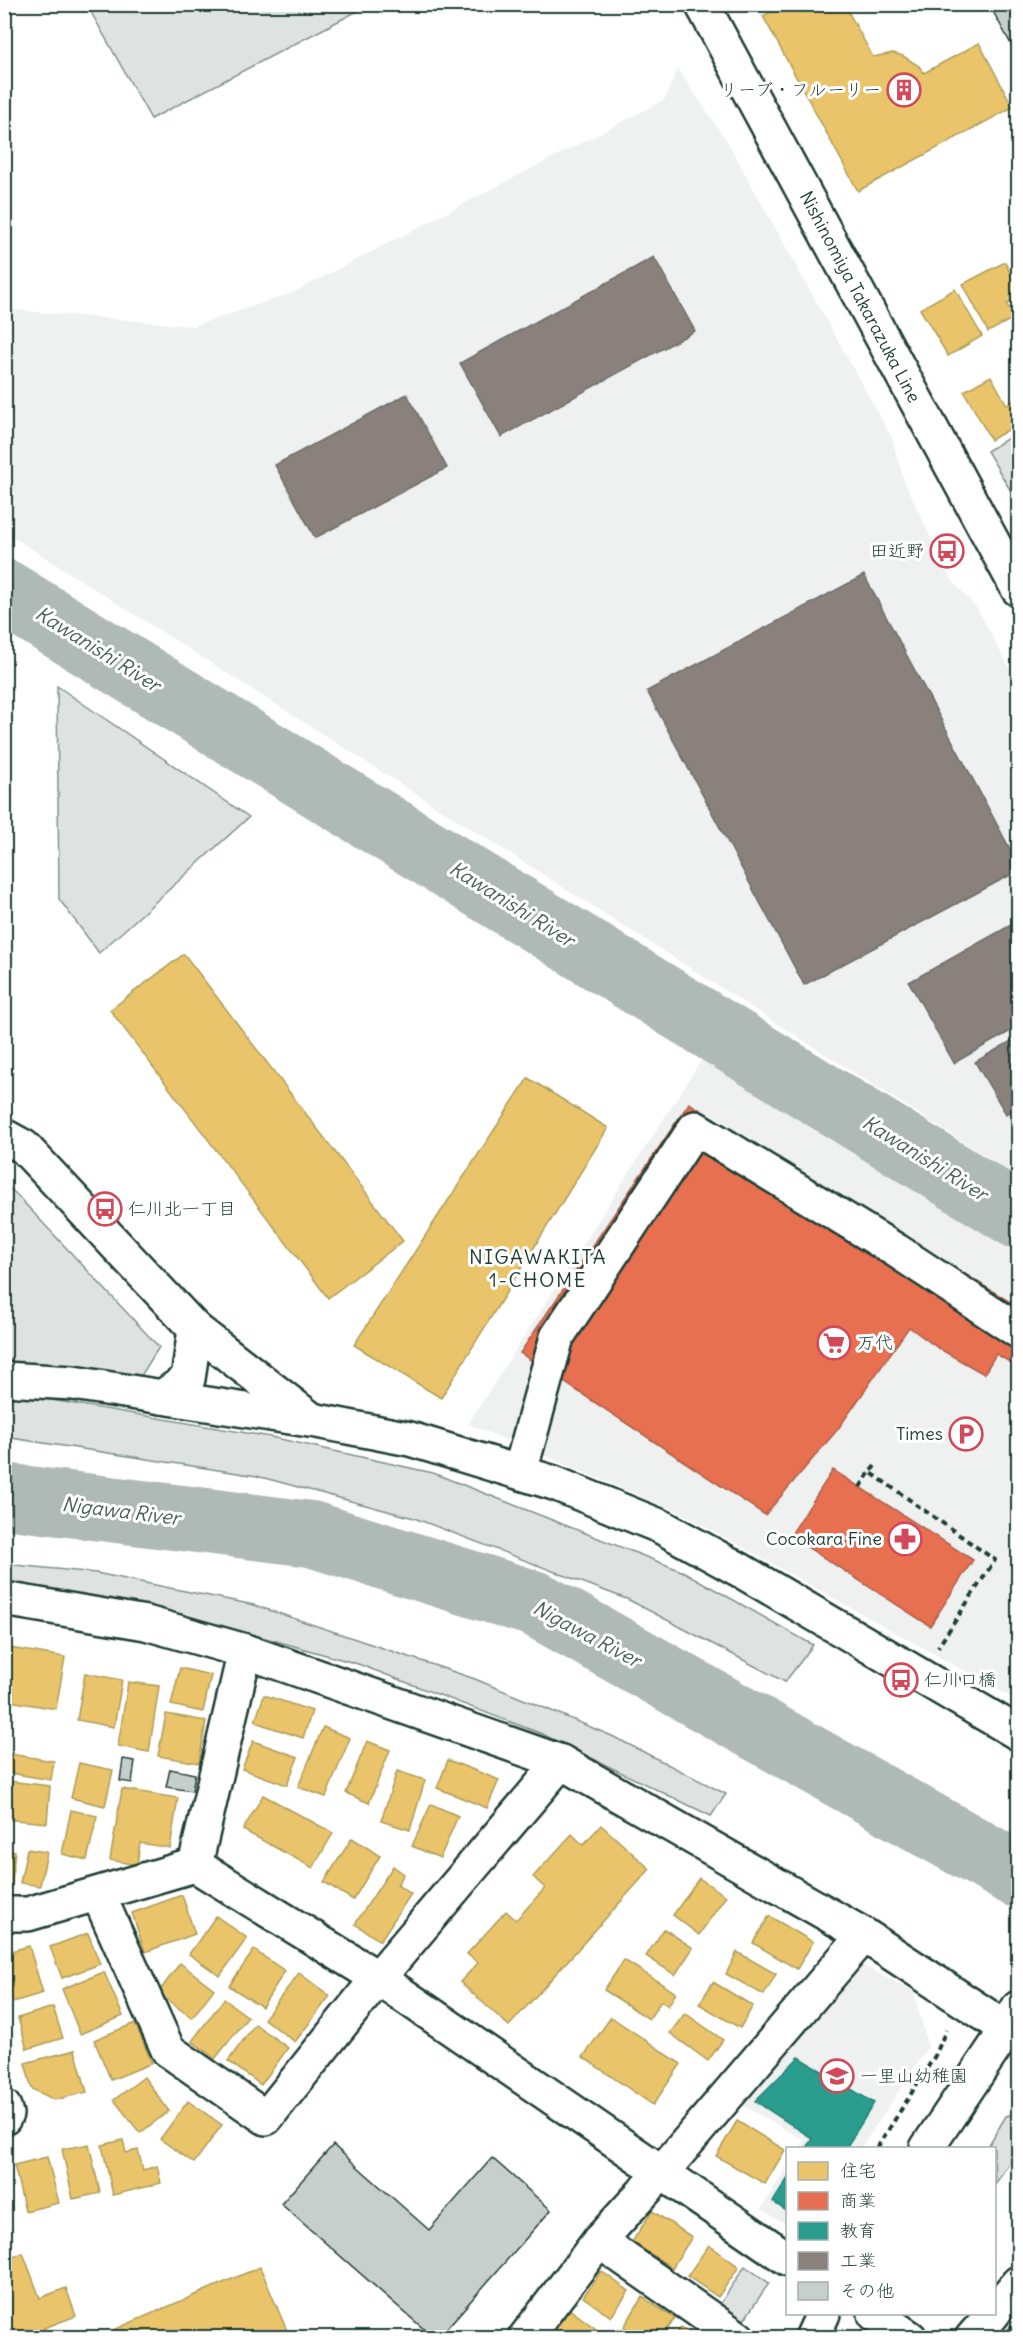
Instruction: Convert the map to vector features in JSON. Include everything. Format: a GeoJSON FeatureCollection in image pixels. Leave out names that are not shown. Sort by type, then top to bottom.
{"type":"FeatureCollection","features":[{"type":"Feature","properties":{"kind":"street","name":"Nishinomiya Takarazuka Line"},"geometry":{"type":"LineString","coordinates":[[702,4],[1018,589]]}},
{"type":"Feature","properties":{"kind":"street"},"geometry":{"type":"LineString","coordinates":[[520,1472],[557,1337],[695,1128],[897,1251],[1018,1331]]}},
{"type":"Feature","properties":{"kind":"street"},"geometry":{"type":"LineString","coordinates":[[4,1136],[24,1148],[195,1329],[312,1420]]}},
{"type":"Feature","properties":{"kind":"street"},"geometry":{"type":"LineString","coordinates":[[162,1397],[188,1379],[195,1329]]}},
{"type":"Feature","properties":{"kind":"street"},"geometry":{"type":"LineString","coordinates":[[4,1379],[73,1383],[312,1420],[410,1439],[554,1483],[662,1527],[740,1570],[1018,1733]]}},
{"type":"Feature","properties":{"kind":"street"},"geometry":{"type":"LineString","coordinates":[[4,1599],[146,1623],[245,1651],[561,1762],[864,1935],[963,2000],[1015,2022],[928,2147]]}},
{"type":"Feature","properties":{"kind":"street"},"geometry":{"type":"LineString","coordinates":[[195,1865],[245,1651]]}},
{"type":"Feature","properties":{"kind":"street"},"geometry":{"type":"LineString","coordinates":[[98,1894],[168,2050],[266,2118],[378,1978],[561,1762]]}},
{"type":"Feature","properties":{"kind":"street"},"geometry":{"type":"LineString","coordinates":[[4,1914],[28,1914],[195,1865],[378,1978],[786,2258]]}},
{"type":"Feature","properties":{"kind":"street"},"geometry":{"type":"LineString","coordinates":[[525,2337],[599,2241],[864,1935]]}},
{"type":"Feature","properties":{"kind":"street"},"geometry":{"type":"LineString","coordinates":[[4,2107],[6,2114],[4,2118]]}},
{"type":"Feature","properties":{"kind":"street"},"geometry":{"type":"LineString","coordinates":[[599,2241],[738,2337]]}},
{"type":"Feature","properties":{"kind":"street"},"geometry":{"type":"LineString","coordinates":[[996,2310],[1018,2283]]}},
{"type":"Feature","properties":{"kind":"street"},"geometry":{"type":"LineString","coordinates":[[812,2337],[822,2315]]}},
{"type":"Feature","properties":{"kind":"street"},"geometry":{"type":"LineString","coordinates":[[877,2315],[910,2337]]}},
{"type":"Feature","properties":{"kind":"street"},"geometry":{"type":"LineString","coordinates":[[972,2337],[991,2315]]}},
{"type":"Feature","properties":{"kind":"path"},"geometry":{"type":"LineString","coordinates":[[861,1487],[875,1466]]}},
{"type":"Feature","properties":{"kind":"path"},"geometry":{"type":"LineString","coordinates":[[870,1472],[995,1560],[920,1676]]}},
{"type":"Feature","properties":{"kind":"path"},"geometry":{"type":"LineString","coordinates":[[878,2147],[936,2054],[951,2017],[963,2000]]}},
{"type":"Feature","properties":{"kind":"shaded area"},"geometry":{"type":"Polygon","coordinates":[[[87,5],[369,5],[151,119],[87,5]]]}},
{"type":"Feature","properties":{"kind":"shaded area"},"geometry":{"type":"Polygon","coordinates":[[[678,69],[728,143],[892,438],[904,481],[950,578],[978,610],[1018,684],[1018,1177],[5,532],[4,309],[194,326],[292,293],[664,100],[678,69]]]}},
{"type":"Feature","properties":{"kind":"shaded area"},"geometry":{"type":"Polygon","coordinates":[[[1018,432],[1018,503],[987,451],[1018,432]]]}},
{"type":"Feature","properties":{"kind":"shaded area"},"geometry":{"type":"Polygon","coordinates":[[[57,686],[249,817],[99,953],[59,899],[57,686]]]}},
{"type":"Feature","properties":{"kind":"shaded area"},"geometry":{"type":"Polygon","coordinates":[[[702,1059],[1018,1249],[1018,1701],[683,1514],[468,1424],[702,1059]]]}},
{"type":"Feature","properties":{"kind":"shaded area"},"geometry":{"type":"Polygon","coordinates":[[[4,1184],[159,1347],[139,1379],[5,1368],[4,1184]]]}},
{"type":"Feature","properties":{"kind":"shaded area"},"geometry":{"type":"Polygon","coordinates":[[[5,1394],[271,1437],[433,1473],[684,1572],[813,1645],[785,1682],[629,1600],[414,1518],[257,1476],[5,1437],[5,1394]]]}},
{"type":"Feature","properties":{"kind":"shaded area"},"geometry":{"type":"Polygon","coordinates":[[[5,1564],[96,1573],[254,1605],[475,1679],[612,1736],[726,1794],[711,1816],[542,1734],[358,1664],[151,1606],[5,1586],[5,1564]]]}},
{"type":"Feature","properties":{"kind":"shaded area","name":"一里山幼稚園"},"geometry":{"type":"Polygon","coordinates":[[[858,1963],[914,1992],[928,2047],[862,2147],[800,2147],[804,2140],[741,2105],[858,1963]]]}},
{"type":"Feature","properties":{"kind":"shaded area"},"geometry":{"type":"Polygon","coordinates":[[[1018,2113],[1018,2148],[996,2183],[996,2147],[988,2147],[1006,2116],[1018,2113]]]}},
{"type":"Feature","properties":{"kind":"shaded area"},"geometry":{"type":"Polygon","coordinates":[[[786,2169],[786,2224],[761,2209],[786,2169]]]}},
{"type":"Feature","properties":{"kind":"shaded area"},"geometry":{"type":"Polygon","coordinates":[[[745,2266],[769,2283],[744,2320],[720,2304],[745,2266]]]}},
{"type":"Feature","properties":{"kind":"building: 住宅","name":"リーブ・フルーリー"},"geometry":{"type":"Polygon","coordinates":[[[785,4],[844,4],[873,57],[893,53],[903,56],[919,66],[924,73],[979,43],[1013,107],[858,191],[763,16],[785,4]]]}},
{"type":"Feature","properties":{"kind":"building: 住宅"},"geometry":{"type":"Polygon","coordinates":[[[1005,262],[1018,289],[1018,298],[1007,304],[1014,318],[988,332],[963,284],[1005,262]]]}},
{"type":"Feature","properties":{"kind":"building: 住宅"},"geometry":{"type":"Polygon","coordinates":[[[955,289],[982,336],[948,356],[920,309],[955,289]]]}},
{"type":"Feature","properties":{"kind":"building: 住宅"},"geometry":{"type":"Polygon","coordinates":[[[991,376],[1007,405],[1018,398],[1018,424],[991,440],[964,391],[991,376]]]}},
{"type":"Feature","properties":{"kind":"building: 住宅"},"geometry":{"type":"Polygon","coordinates":[[[184,954],[403,1241],[328,1298],[110,1010],[184,954]]]}},
{"type":"Feature","properties":{"kind":"building: 住宅"},"geometry":{"type":"Polygon","coordinates":[[[528,1078],[608,1128],[441,1398],[354,1345],[528,1078]]]}},
{"type":"Feature","properties":{"kind":"building: 住宅"},"geometry":{"type":"Polygon","coordinates":[[[4,1647],[65,1657],[56,1709],[4,1700],[4,1647]]]}},
{"type":"Feature","properties":{"kind":"building: 住宅"},"geometry":{"type":"Polygon","coordinates":[[[180,1668],[211,1675],[203,1712],[171,1705],[180,1668]]]}},
{"type":"Feature","properties":{"kind":"building: 住宅"},"geometry":{"type":"Polygon","coordinates":[[[85,1673],[122,1680],[114,1727],[77,1720],[85,1673]]]}},
{"type":"Feature","properties":{"kind":"building: 住宅"},"geometry":{"type":"Polygon","coordinates":[[[128,1682],[159,1686],[149,1752],[118,1746],[128,1682]]]}},
{"type":"Feature","properties":{"kind":"building: 住宅"},"geometry":{"type":"Polygon","coordinates":[[[264,1695],[312,1711],[303,1738],[255,1722],[264,1695]]]}},
{"type":"Feature","properties":{"kind":"building: 住宅"},"geometry":{"type":"Polygon","coordinates":[[[166,1714],[206,1721],[199,1763],[158,1756],[166,1714]]]}},
{"type":"Feature","properties":{"kind":"building: 住宅"},"geometry":{"type":"Polygon","coordinates":[[[323,1727],[350,1738],[326,1797],[298,1787],[323,1727]]]}},
{"type":"Feature","properties":{"kind":"building: 住宅"},"geometry":{"type":"Polygon","coordinates":[[[253,1741],[298,1757],[287,1785],[242,1769],[253,1741]]]}},
{"type":"Feature","properties":{"kind":"building: 住宅"},"geometry":{"type":"Polygon","coordinates":[[[367,1741],[390,1750],[369,1803],[346,1793],[367,1741]]]}},
{"type":"Feature","properties":{"kind":"building: 住宅"},"geometry":{"type":"Polygon","coordinates":[[[4,1753],[54,1761],[51,1780],[4,1772],[4,1753]]]}},
{"type":"Feature","properties":{"kind":"building: 住宅"},"geometry":{"type":"Polygon","coordinates":[[[448,1760],[499,1780],[487,1808],[437,1788],[448,1760]]]}},
{"type":"Feature","properties":{"kind":"building: 住宅"},"geometry":{"type":"Polygon","coordinates":[[[79,1763],[113,1770],[105,1806],[71,1798],[79,1763]]]}},
{"type":"Feature","properties":{"kind":"building: 住宅"},"geometry":{"type":"Polygon","coordinates":[[[397,1771],[425,1780],[410,1830],[381,1821],[397,1771]]]}},
{"type":"Feature","properties":{"kind":"building: 住宅"},"geometry":{"type":"Polygon","coordinates":[[[8,1781],[50,1786],[47,1823],[4,1819],[8,1781]]]}},
{"type":"Feature","properties":{"kind":"building: 住宅"},"geometry":{"type":"Polygon","coordinates":[[[122,1789],[178,1798],[170,1848],[140,1843],[137,1865],[110,1860],[122,1789]]]}},
{"type":"Feature","properties":{"kind":"building: 住宅"},"geometry":{"type":"Polygon","coordinates":[[[263,1795],[333,1833],[313,1868],[243,1830],[263,1795]]]}},
{"type":"Feature","properties":{"kind":"building: 住宅"},"geometry":{"type":"Polygon","coordinates":[[[431,1804],[458,1816],[440,1858],[412,1846],[431,1804]]]}},
{"type":"Feature","properties":{"kind":"building: 住宅"},"geometry":{"type":"Polygon","coordinates":[[[71,1810],[97,1816],[87,1860],[62,1854],[71,1810]]]}},
{"type":"Feature","properties":{"kind":"building: 住宅"},"geometry":{"type":"Polygon","coordinates":[[[601,1825],[650,1869],[509,2026],[460,1982],[478,1963],[467,1954],[506,1911],[516,1920],[545,1888],[533,1877],[572,1834],[583,1845],[601,1825]]]}},
{"type":"Feature","properties":{"kind":"building: 住宅"},"geometry":{"type":"Polygon","coordinates":[[[352,1838],[380,1856],[353,1900],[324,1882],[352,1838]]]}},
{"type":"Feature","properties":{"kind":"building: 住宅"},"geometry":{"type":"Polygon","coordinates":[[[27,1849],[47,1852],[40,1886],[20,1883],[27,1849]]]}},
{"type":"Feature","properties":{"kind":"building: 住宅"},"geometry":{"type":"Polygon","coordinates":[[[4,1850],[15,1851],[10,1897],[4,1896],[4,1850]]]}},
{"type":"Feature","properties":{"kind":"building: 住宅"},"geometry":{"type":"Polygon","coordinates":[[[393,1866],[404,1874],[397,1885],[411,1894],[380,1941],[355,1924],[393,1866]]]}},
{"type":"Feature","properties":{"kind":"building: 住宅"},"geometry":{"type":"Polygon","coordinates":[[[699,1878],[726,1896],[699,1935],[673,1915],[699,1878]]]}},
{"type":"Feature","properties":{"kind":"building: 住宅"},"geometry":{"type":"Polygon","coordinates":[[[182,1895],[195,1934],[145,1952],[132,1913],[182,1895]]]}},
{"type":"Feature","properties":{"kind":"building: 住宅"},"geometry":{"type":"Polygon","coordinates":[[[216,1916],[247,1938],[220,1976],[189,1954],[216,1916]]]}},
{"type":"Feature","properties":{"kind":"building: 住宅"},"geometry":{"type":"Polygon","coordinates":[[[769,1916],[813,1942],[797,1969],[753,1943],[769,1916]]]}},
{"type":"Feature","properties":{"kind":"building: 住宅"},"geometry":{"type":"Polygon","coordinates":[[[664,1929],[693,1948],[675,1975],[646,1956],[664,1929]]]}},
{"type":"Feature","properties":{"kind":"building: 住宅"},"geometry":{"type":"Polygon","coordinates":[[[88,1933],[100,1964],[62,1978],[50,1947],[88,1933]]]}},
{"type":"Feature","properties":{"kind":"building: 住宅"},"geometry":{"type":"Polygon","coordinates":[[[29,1946],[43,1993],[13,2002],[4,1972],[4,1953],[29,1946]]]}},
{"type":"Feature","properties":{"kind":"building: 住宅"},"geometry":{"type":"Polygon","coordinates":[[[254,1950],[285,1971],[262,2007],[229,1986],[254,1950]]]}},
{"type":"Feature","properties":{"kind":"building: 住宅"},"geometry":{"type":"Polygon","coordinates":[[[737,1952],[776,1974],[764,1995],[726,1974],[737,1952]]]}},
{"type":"Feature","properties":{"kind":"building: 住宅"},"geometry":{"type":"Polygon","coordinates":[[[624,1960],[676,1993],[668,2006],[661,2001],[649,2019],[604,1990],[624,1960]]]}},
{"type":"Feature","properties":{"kind":"building: 住宅"},"geometry":{"type":"Polygon","coordinates":[[[180,1963],[214,1989],[192,2018],[158,1993],[180,1963]]]}},
{"type":"Feature","properties":{"kind":"building: 住宅"},"geometry":{"type":"Polygon","coordinates":[[[104,1972],[123,2016],[80,2034],[62,1989],[104,1972]]]}},
{"type":"Feature","properties":{"kind":"building: 住宅"},"geometry":{"type":"Polygon","coordinates":[[[299,1973],[330,1996],[295,2042],[264,2019],[299,1973]]]}},
{"type":"Feature","properties":{"kind":"building: 住宅"},"geometry":{"type":"Polygon","coordinates":[[[713,1982],[753,2006],[740,2028],[699,2004],[713,1982]]]}},
{"type":"Feature","properties":{"kind":"building: 住宅"},"geometry":{"type":"Polygon","coordinates":[[[224,1999],[248,2017],[215,2059],[192,2041],[224,1999]]]}},
{"type":"Feature","properties":{"kind":"building: 住宅"},"geometry":{"type":"Polygon","coordinates":[[[53,2007],[63,2038],[27,2049],[18,2018],[53,2007]]]}},
{"type":"Feature","properties":{"kind":"building: 住宅"},"geometry":{"type":"Polygon","coordinates":[[[685,2013],[723,2040],[708,2061],[670,2033],[685,2013]]]}},
{"type":"Feature","properties":{"kind":"building: 住宅"},"geometry":{"type":"Polygon","coordinates":[[[611,2017],[681,2064],[653,2105],[583,2057],[611,2017]]]}},
{"type":"Feature","properties":{"kind":"building: 住宅"},"geometry":{"type":"Polygon","coordinates":[[[135,2023],[152,2063],[111,2080],[94,2040],[135,2023]]]}},
{"type":"Feature","properties":{"kind":"building: 住宅"},"geometry":{"type":"Polygon","coordinates":[[[255,2024],[288,2048],[261,2085],[228,2061],[255,2024]]]}},
{"type":"Feature","properties":{"kind":"building: 住宅"},"geometry":{"type":"Polygon","coordinates":[[[75,2050],[87,2092],[55,2100],[32,2089],[25,2063],[75,2050]]]}},
{"type":"Feature","properties":{"kind":"building: 住宅"},"geometry":{"type":"Polygon","coordinates":[[[144,2077],[169,2111],[140,2133],[114,2100],[144,2077]]]}},
{"type":"Feature","properties":{"kind":"building: 住宅"},"geometry":{"type":"Polygon","coordinates":[[[188,2101],[222,2125],[194,2163],[160,2139],[188,2101]]]}},
{"type":"Feature","properties":{"kind":"building: 住宅"},"geometry":{"type":"Polygon","coordinates":[[[737,2121],[785,2150],[765,2184],[716,2156],[737,2121]]]}},
{"type":"Feature","properties":{"kind":"building: 住宅"},"geometry":{"type":"Polygon","coordinates":[[[123,2140],[126,2153],[138,2150],[143,2170],[157,2166],[161,2183],[113,2195],[102,2145],[123,2140]]]}},
{"type":"Feature","properties":{"kind":"building: 住宅"},"geometry":{"type":"Polygon","coordinates":[[[89,2144],[100,2193],[73,2199],[62,2149],[89,2144]]]}},
{"type":"Feature","properties":{"kind":"building: 住宅"},"geometry":{"type":"Polygon","coordinates":[[[47,2157],[59,2203],[25,2211],[14,2165],[47,2157]]]}},
{"type":"Feature","properties":{"kind":"building: 住宅"},"geometry":{"type":"Polygon","coordinates":[[[652,2211],[692,2237],[672,2268],[632,2242],[652,2211]]]}},
{"type":"Feature","properties":{"kind":"building: 住宅"},"geometry":{"type":"Polygon","coordinates":[[[709,2245],[739,2267],[718,2297],[687,2276],[709,2245]]]}},
{"type":"Feature","properties":{"kind":"building: 住宅"},"geometry":{"type":"Polygon","coordinates":[[[23,2253],[40,2298],[66,2288],[76,2316],[44,2328],[47,2338],[4,2338],[4,2260],[23,2253]]]}},
{"type":"Feature","properties":{"kind":"building: 住宅"},"geometry":{"type":"Polygon","coordinates":[[[260,2267],[290,2338],[95,2338],[260,2267]]]}},
{"type":"Feature","properties":{"kind":"building: 住宅"},"geometry":{"type":"Polygon","coordinates":[[[601,2271],[629,2291],[611,2317],[583,2297],[601,2271]]]}},
{"type":"Feature","properties":{"kind":"building: 住宅"},"geometry":{"type":"Polygon","coordinates":[[[642,2297],[675,2318],[662,2338],[640,2338],[624,2327],[642,2297]]]}},
{"type":"Feature","properties":{"kind":"building: 住宅"},"geometry":{"type":"Polygon","coordinates":[[[568,2308],[596,2329],[590,2338],[547,2338],[568,2308]]]}},
{"type":"Feature","properties":{"kind":"building: 住宅"},"geometry":{"type":"Polygon","coordinates":[[[681,2327],[698,2338],[674,2338],[681,2327]]]}},
{"type":"Feature","properties":{"kind":"building: 商業"},"geometry":{"type":"Polygon","coordinates":[[[689,1103],[1018,1307],[1018,1367],[996,1354],[984,1374],[938,1348],[909,1327],[838,1429],[765,1515],[520,1353],[689,1103]]]}},
{"type":"Feature","properties":{"kind":"building: 商業"},"geometry":{"type":"Polygon","coordinates":[[[833,1470],[973,1560],[930,1626],[790,1536],[833,1470]]]}},
{"type":"Feature","properties":{"kind":"building: 教育"},"geometry":{"type":"Polygon","coordinates":[[[799,2057],[874,2103],[847,2147],[807,2147],[812,2138],[755,2101],[799,2057]]]}},
{"type":"Feature","properties":{"kind":"building: 教育"},"geometry":{"type":"Polygon","coordinates":[[[786,2181],[786,2211],[773,2202],[786,2181]]]}},
{"type":"Feature","properties":{"kind":"building: 工業"},"geometry":{"type":"Polygon","coordinates":[[[654,257],[695,331],[501,437],[460,363],[654,257]]]}},
{"type":"Feature","properties":{"kind":"building: 工業"},"geometry":{"type":"Polygon","coordinates":[[[407,394],[447,468],[315,538],[275,465],[407,394]]]}},
{"type":"Feature","properties":{"kind":"building: 工業"},"geometry":{"type":"Polygon","coordinates":[[[864,575],[1018,864],[1018,871],[804,985],[647,691],[864,575]]]}},
{"type":"Feature","properties":{"kind":"building: 工業"},"geometry":{"type":"Polygon","coordinates":[[[1018,921],[1018,1027],[954,1063],[909,982],[1018,921]]]}},
{"type":"Feature","properties":{"kind":"building: 工業"},"geometry":{"type":"Polygon","coordinates":[[[1018,1037],[1018,1107],[1006,1114],[975,1062],[1018,1037]]]}},
{"type":"Feature","properties":{"kind":"building: その他"},"geometry":{"type":"Polygon","coordinates":[[[989,4],[1018,4],[1018,57],[989,4]]]}},
{"type":"Feature","properties":{"kind":"building: その他"},"geometry":{"type":"Polygon","coordinates":[[[123,1759],[135,1761],[132,1783],[120,1781],[123,1759]]]}},
{"type":"Feature","properties":{"kind":"building: その他"},"geometry":{"type":"Polygon","coordinates":[[[170,1769],[195,1774],[192,1791],[166,1787],[170,1769]]]}},
{"type":"Feature","properties":{"kind":"building: その他"},"geometry":{"type":"Polygon","coordinates":[[[333,2145],[429,2230],[492,2158],[551,2210],[438,2338],[434,2338],[281,2204],[333,2145]]]}},
{"type":"Feature","properties":{"kind":"building: その他"},"geometry":{"type":"Polygon","coordinates":[[[1018,2318],[1018,2338],[1001,2338],[1018,2318]]]}},
{"type":"Feature","properties":{"kind":"waterway","name":"Kawanishi River"},"geometry":{"type":"LineString","coordinates":[[4,592],[1018,1216]]}},
{"type":"Feature","properties":{"kind":"waterway","name":"Nigawa River"},"geometry":{"type":"LineString","coordinates":[[4,1496],[311,1534],[536,1604],[1018,1875]]}},
{"type":"Feature","properties":{"kind":"place","name":"リーブ・フルーリー"},"geometry":{"type":"Point","coordinates":[904,90]}},
{"type":"Feature","properties":{"kind":"place","name":"田近野"},"geometry":{"type":"Point","coordinates":[947,551]}},
{"type":"Feature","properties":{"kind":"place","name":"仁川北一丁目"},"geometry":{"type":"Point","coordinates":[105,1209]}},
{"type":"Feature","properties":{"kind":"place","name":"万代"},"geometry":{"type":"Point","coordinates":[834,1343]}},
{"type":"Feature","properties":{"kind":"place","name":"Times"},"geometry":{"type":"Point","coordinates":[966,1434]}},
{"type":"Feature","properties":{"kind":"place","name":"Cocokara Fine"},"geometry":{"type":"Point","coordinates":[905,1539]}},
{"type":"Feature","properties":{"kind":"place","name":"仁川口橋"},"geometry":{"type":"Point","coordinates":[901,1680]}},
{"type":"Feature","properties":{"kind":"place","name":"一里山幼稚園"},"geometry":{"type":"Point","coordinates":[837,2076]}},
{"type":"Feature","properties":{"kind":"district","name":"NIGAWAKITA 1-CHOME"},"geometry":{"type":"Point","coordinates":[538,1268]}}]}
